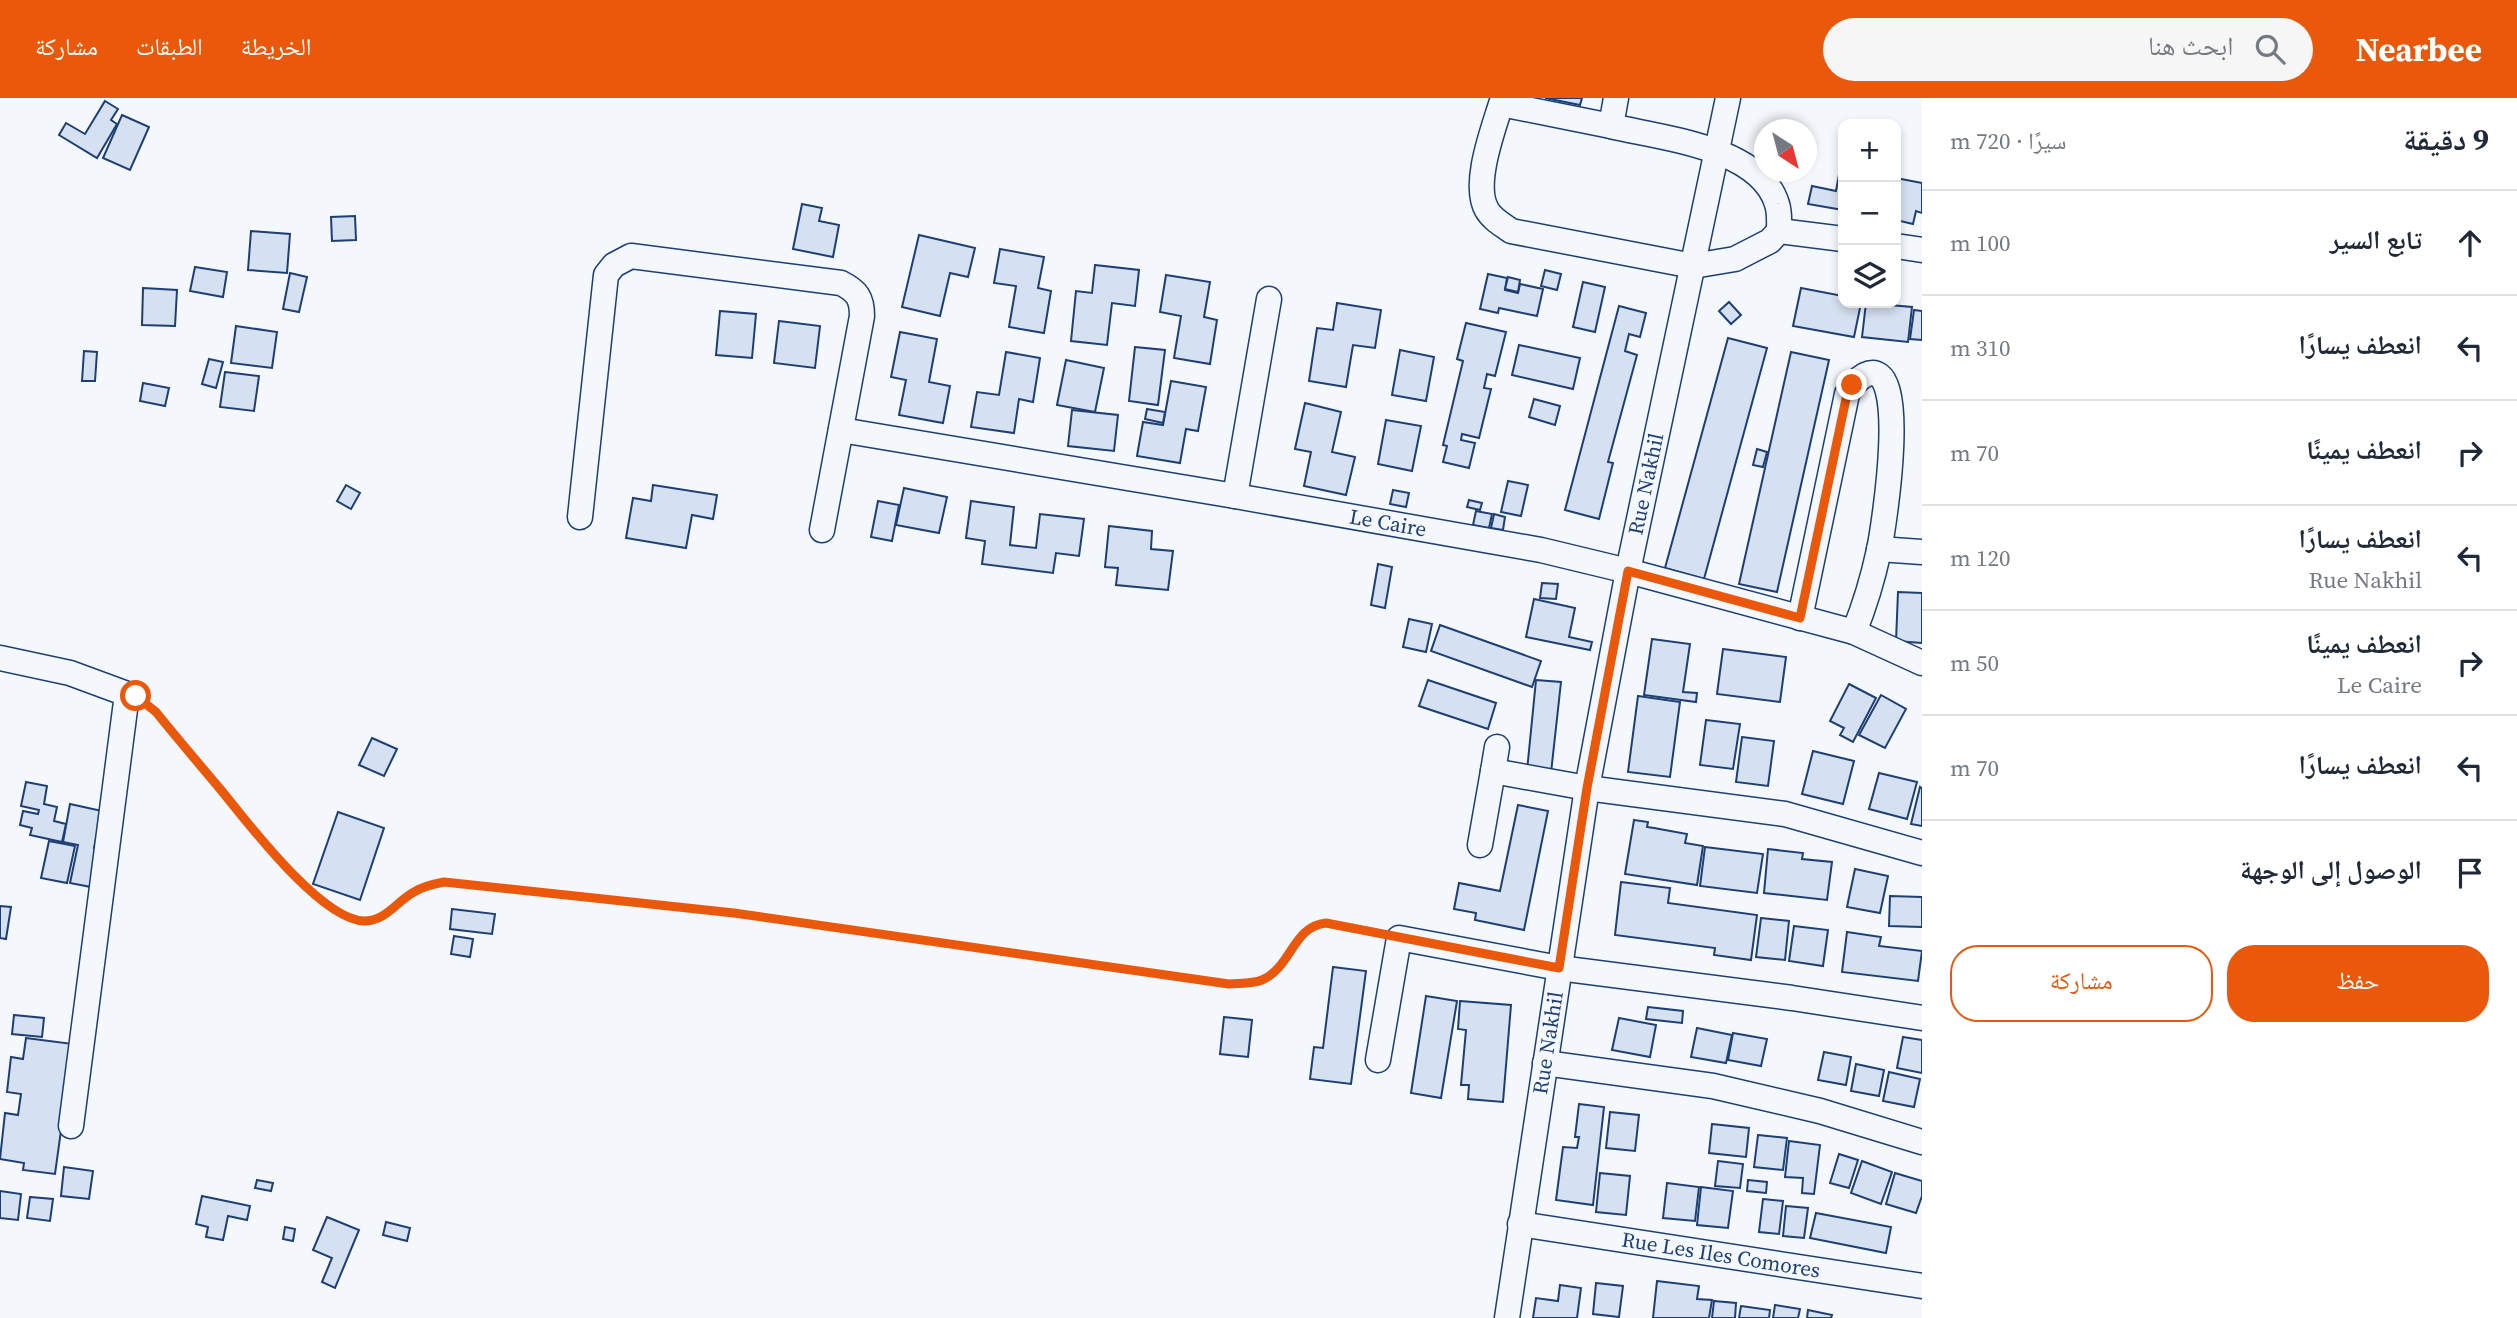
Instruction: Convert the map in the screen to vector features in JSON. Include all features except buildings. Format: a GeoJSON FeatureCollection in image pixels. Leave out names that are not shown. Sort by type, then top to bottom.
{"type":"FeatureCollection","features":[{"type":"Feature","properties":{"kind":"street"},"geometry":{"type":"LineString","coordinates":[[1611,126],[1616,98]]}},
{"type":"Feature","properties":{"kind":"street","name":"Rue Nakhil"},"geometry":{"type":"LineString","coordinates":[[1507,1318],[1587,788],[1628,571],[1728,98]]}},
{"type":"Feature","properties":{"kind":"street"},"geometry":{"type":"LineString","coordinates":[[1501,104],[1611,126],[1717,150],[1741,162],[1759,175],[1771,189],[1777,204],[1779,231],[1770,241],[1735,259],[1693,266],[1511,231],[1496,221],[1486,209],[1483,192],[1484,159],[1501,104]]}},
{"type":"Feature","properties":{"kind":"street"},"geometry":{"type":"LineString","coordinates":[[1779,231],[1838,238]]}},
{"type":"Feature","properties":{"kind":"street"},"geometry":{"type":"LineString","coordinates":[[1901,247],[1922,250]]}},
{"type":"Feature","properties":{"kind":"street"},"geometry":{"type":"LineString","coordinates":[[580,517],[606,275],[614,265],[631,256],[841,283],[860,296],[862,316],[822,530]]}},
{"type":"Feature","properties":{"kind":"street"},"geometry":{"type":"LineString","coordinates":[[1235,496],[1269,299]]}},
{"type":"Feature","properties":{"kind":"street"},"geometry":{"type":"LineString","coordinates":[[1800,618],[1847,394],[1857,381],[1874,373],[1882,379],[1890,393],[1893,421],[1879,549],[1866,604],[1854,632]]}},
{"type":"Feature","properties":{"kind":"street","name":"Le Caire"},"geometry":{"type":"LineString","coordinates":[[841,430],[1541,550],[1854,632],[1922,663]]}},
{"type":"Feature","properties":{"kind":"street"},"geometry":{"type":"LineString","coordinates":[[1879,549],[1922,552]]}},
{"type":"Feature","properties":{"kind":"street"},"geometry":{"type":"LineString","coordinates":[[0,658],[82,676],[127,694],[71,1126]]}},
{"type":"Feature","properties":{"kind":"street"},"geometry":{"type":"LineString","coordinates":[[1480,845],[1495,759],[1587,788],[1785,814],[1922,853]]}},
{"type":"Feature","properties":{"kind":"street"},"geometry":{"type":"LineString","coordinates":[[1378,1060],[1399,938],[1559,968],[1922,1018]]}},
{"type":"Feature","properties":{"kind":"street"},"geometry":{"type":"LineString","coordinates":[[1545,1063],[1749,1093],[1922,1142]]}},
{"type":"Feature","properties":{"kind":"street","name":"Rue Les Iles Comores"},"geometry":{"type":"LineString","coordinates":[[1520,1224],[1922,1286]]}},
{"type":"Feature","properties":{"kind":"path"},"geometry":{"type":"LineString","coordinates":[[127,694],[136,696],[156,712],[268,849],[293,875],[338,910],[357,919],[372,920],[383,916],[415,891],[444,882],[747,915],[1229,984],[1266,979],[1280,967],[1302,934],[1313,925],[1326,923],[1399,938]]}},
{"type":"Feature","properties":{"kind":"route"},"geometry":{"type":"LineString","coordinates":[[136,696],[156,712],[268,849],[293,875],[338,910],[364,921],[383,916],[415,891],[444,882],[734,913],[1229,984],[1266,979],[1280,967],[1308,928],[1326,923],[1559,968],[1587,788],[1628,571],[1800,618],[1827,482],[1847,394],[1852,385]]}}]}
